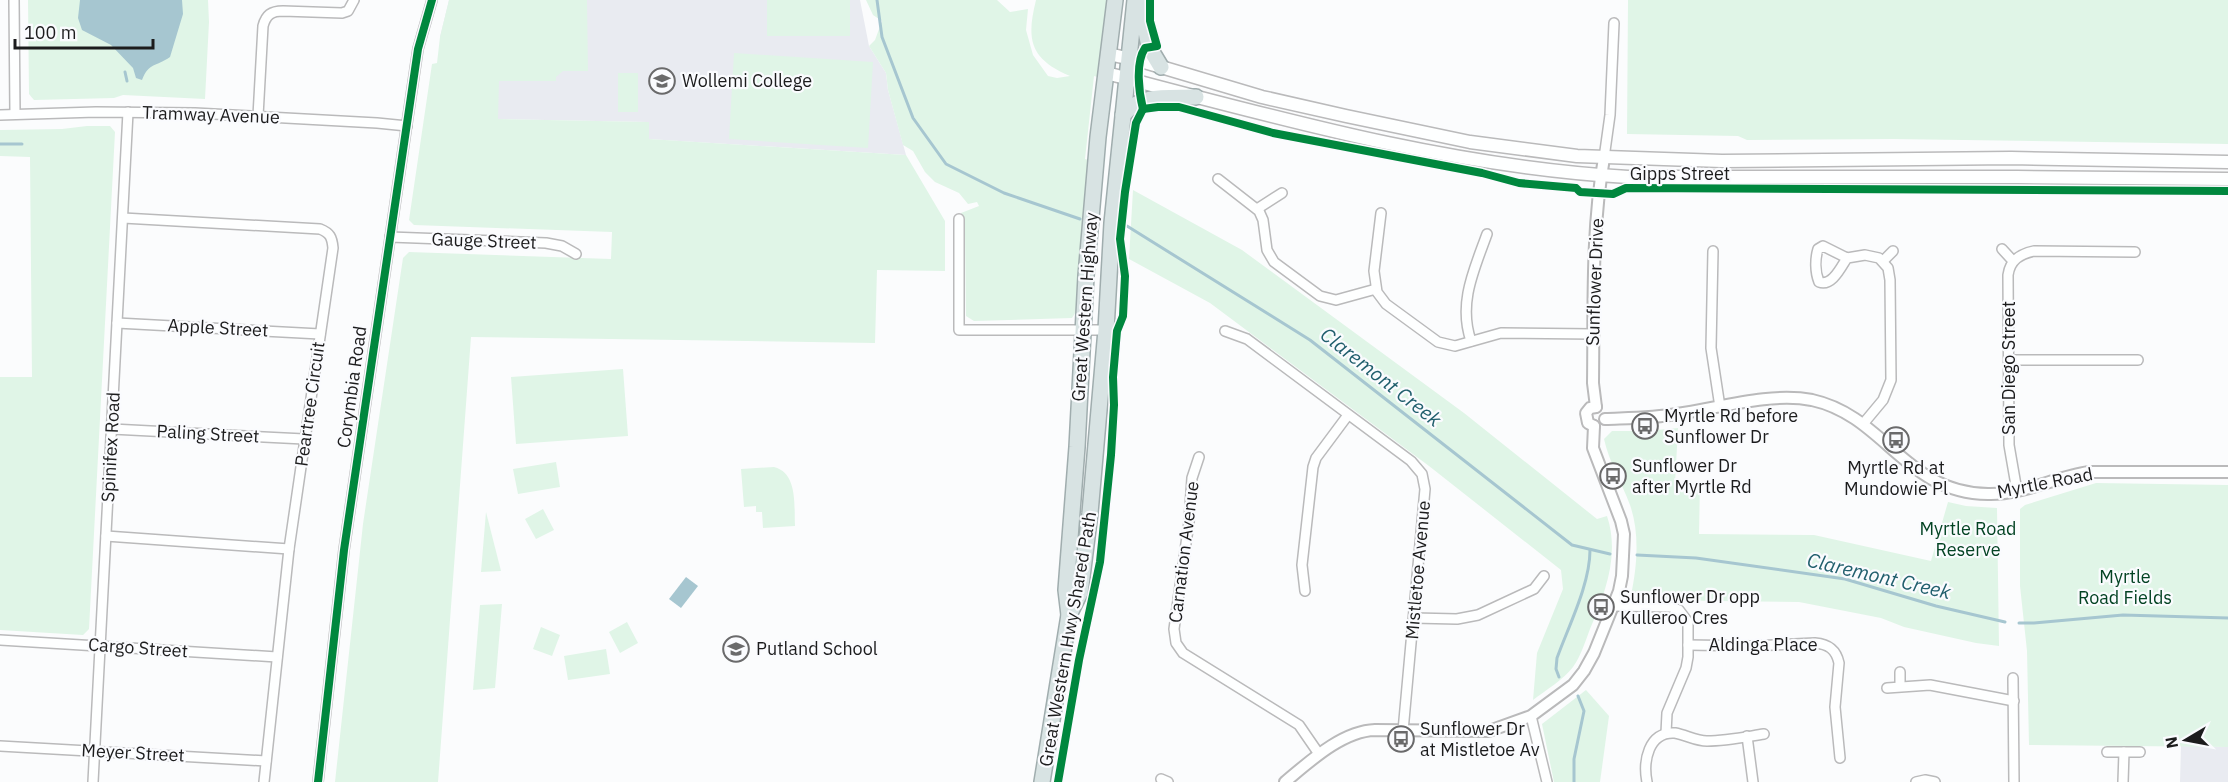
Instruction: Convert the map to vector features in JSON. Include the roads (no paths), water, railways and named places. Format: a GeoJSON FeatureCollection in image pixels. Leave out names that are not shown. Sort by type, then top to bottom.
{"type":"FeatureCollection","features":[{"type":"Feature","properties":{"kind":"highway","name":"Great Western Highway"},"geometry":{"type":"LineString","coordinates":[[1042,782],[1069,615],[1066,590],[1092,195],[1115,0]]}},
{"type":"Feature","properties":{"kind":"highway","name":"Great Western Highway"},"geometry":{"type":"LineString","coordinates":[[1069,615],[1080,593],[1090,513],[1106,330],[1112,223],[1135,0]]}},
{"type":"Feature","properties":{"kind":"highway"},"geometry":{"type":"LineString","coordinates":[[1140,0],[1149,47],[1161,67]]}},
{"type":"Feature","properties":{"kind":"highway"},"geometry":{"type":"LineString","coordinates":[[1123,115],[1132,105],[1144,100],[1196,97]]}},
{"type":"Feature","properties":{"kind":"main road","name":"Gipps Street"},"geometry":{"type":"LineString","coordinates":[[1108,54],[1262,97],[1412,130],[1480,143],[1604,158],[1745,161],[2012,158],[2228,162]]}},
{"type":"Feature","properties":{"kind":"main road","name":"Gipps Street"},"geometry":{"type":"LineString","coordinates":[[1106,72],[1299,123],[1468,159],[1601,175],[2228,179]]}},
{"type":"Feature","properties":{"kind":"street"},"geometry":{"type":"LineString","coordinates":[[14,0],[15,114]]}},
{"type":"Feature","properties":{"kind":"street"},"geometry":{"type":"LineString","coordinates":[[258,116],[263,26],[268,14],[274,11],[342,13],[348,10],[354,0]]}},
{"type":"Feature","properties":{"kind":"street","name":"Corymbia Road"},"geometry":{"type":"LineString","coordinates":[[318,782],[344,550],[418,49],[432,0]]}},
{"type":"Feature","properties":{"kind":"street","name":"Gipps Street"},"geometry":{"type":"LineString","coordinates":[[1604,158],[1610,115],[1614,24]]}},
{"type":"Feature","properties":{"kind":"street","name":"Tramway Avenue"},"geometry":{"type":"LineString","coordinates":[[0,115],[128,112],[258,116],[406,126]]}},
{"type":"Feature","properties":{"kind":"street","name":"Spinifex Road"},"geometry":{"type":"LineString","coordinates":[[93,782],[128,112]]}},
{"type":"Feature","properties":{"kind":"street","name":"Sunflower Drive"},"geometry":{"type":"LineString","coordinates":[[1596,407],[1593,383],[1593,334],[1596,234],[1604,158]]}},
{"type":"Feature","properties":{"kind":"street"},"geometry":{"type":"LineString","coordinates":[[1218,179],[1257,209],[1263,220],[1270,258],[1320,296],[1335,300],[1376,289]]}},
{"type":"Feature","properties":{"kind":"street"},"geometry":{"type":"LineString","coordinates":[[1257,209],[1281,193]]}},
{"type":"Feature","properties":{"kind":"street"},"geometry":{"type":"LineString","coordinates":[[1381,213],[1374,271],[1376,289],[1386,304],[1442,345],[1455,346],[1501,333],[1593,334]]}},
{"type":"Feature","properties":{"kind":"street","name":"Peartree Circuit"},"geometry":{"type":"LineString","coordinates":[[123,218],[312,228],[328,232],[332,239],[333,248],[289,549],[264,782]]}},
{"type":"Feature","properties":{"kind":"street"},"geometry":{"type":"LineString","coordinates":[[959,219],[959,330],[1106,330]]}},
{"type":"Feature","properties":{"kind":"street"},"geometry":{"type":"LineString","coordinates":[[1471,341],[1466,323],[1467,293],[1487,234]]}},
{"type":"Feature","properties":{"kind":"street","name":"Gauge Street"},"geometry":{"type":"LineString","coordinates":[[390,237],[546,243],[562,246],[576,254]]}},
{"type":"Feature","properties":{"kind":"street"},"geometry":{"type":"LineString","coordinates":[[2002,249],[2013,261],[2020,255],[2034,251],[2135,252]]}},
{"type":"Feature","properties":{"kind":"street"},"geometry":{"type":"LineString","coordinates":[[1713,251],[1711,348],[1720,407]]}},
{"type":"Feature","properties":{"kind":"street"},"geometry":{"type":"LineString","coordinates":[[1883,261],[1893,251]]}},
{"type":"Feature","properties":{"kind":"street"},"geometry":{"type":"LineString","coordinates":[[1847,258],[1865,255],[1883,261],[1888,268],[1890,280],[1891,380],[1883,400],[1863,424]]}},
{"type":"Feature","properties":{"kind":"street","name":"San Diego Street"},"geometry":{"type":"LineString","coordinates":[[2013,261],[2008,275],[2010,453],[2016,491]]}},
{"type":"Feature","properties":{"kind":"street","name":"Apple Street"},"geometry":{"type":"LineString","coordinates":[[117,323],[320,334]]}},
{"type":"Feature","properties":{"kind":"street","name":"Mistletoe Avenue"},"geometry":{"type":"LineString","coordinates":[[1225,331],[1246,339],[1411,461],[1424,479],[1425,489],[1403,731]]}},
{"type":"Feature","properties":{"kind":"street"},"geometry":{"type":"LineString","coordinates":[[2009,360],[2138,360]]}},
{"type":"Feature","properties":{"kind":"street","name":"Myrtle Road"},"geometry":{"type":"LineString","coordinates":[[1605,419],[1657,417],[1772,399],[1799,398],[1820,402],[1836,408],[1863,424],[1916,470],[1943,486],[1976,494],[2016,491],[2089,472],[2228,472]]}},
{"type":"Feature","properties":{"kind":"street"},"geometry":{"type":"LineString","coordinates":[[1596,407],[1603,411],[1605,419],[1599,425],[1594,426],[1588,423],[1586,413],[1590,408],[1596,407]]}},
{"type":"Feature","properties":{"kind":"street"},"geometry":{"type":"LineString","coordinates":[[1305,591],[1302,566],[1312,467],[1348,415]]}},
{"type":"Feature","properties":{"kind":"street"},"geometry":{"type":"LineString","coordinates":[[1285,782],[1319,754],[1360,732],[1375,730],[1484,732],[1531,716],[1580,678],[1594,653],[1622,576],[1624,534],[1619,512],[1593,448],[1594,426]]}},
{"type":"Feature","properties":{"kind":"street","name":"Paling Street"},"geometry":{"type":"LineString","coordinates":[[112,429],[304,439]]}},
{"type":"Feature","properties":{"kind":"street","name":"Carnation Avenue"},"geometry":{"type":"LineString","coordinates":[[1199,457],[1192,478],[1189,522],[1174,629],[1176,643],[1183,653],[1299,725],[1319,754]]}},
{"type":"Feature","properties":{"kind":"street"},"geometry":{"type":"LineString","coordinates":[[106,536],[289,549]]}},
{"type":"Feature","properties":{"kind":"street"},"geometry":{"type":"LineString","coordinates":[[1414,618],[1456,619],[1478,615],[1534,589],[1544,576]]}},
{"type":"Feature","properties":{"kind":"street"},"geometry":{"type":"LineString","coordinates":[[1613,606],[1671,607],[1679,610],[1688,622],[1687,664],[1667,713],[1666,733]]}},
{"type":"Feature","properties":{"kind":"street","name":"Cargo Street"},"geometry":{"type":"LineString","coordinates":[[0,640],[277,657]]}},
{"type":"Feature","properties":{"kind":"street","name":"Aldinga Place"},"geometry":{"type":"LineString","coordinates":[[1688,645],[1751,646],[1815,643],[1825,644],[1831,648],[1838,656],[1839,663],[1835,711],[1840,758]]}},
{"type":"Feature","properties":{"kind":"street"},"geometry":{"type":"LineString","coordinates":[[1900,672],[1900,686]]}},
{"type":"Feature","properties":{"kind":"street"},"geometry":{"type":"LineString","coordinates":[[2013,678],[2014,782]]}},
{"type":"Feature","properties":{"kind":"street"},"geometry":{"type":"LineString","coordinates":[[1887,688],[1930,685],[2014,701]]}},
{"type":"Feature","properties":{"kind":"street"},"geometry":{"type":"LineString","coordinates":[[1531,716],[1547,782]]}},
{"type":"Feature","properties":{"kind":"street"},"geometry":{"type":"LineString","coordinates":[[1647,782],[1645,765],[1649,750],[1659,736],[1666,733],[1706,741],[1764,734]]}},
{"type":"Feature","properties":{"kind":"street"},"geometry":{"type":"LineString","coordinates":[[1747,736],[1753,782]]}},
{"type":"Feature","properties":{"kind":"street","name":"Meyer Street"},"geometry":{"type":"LineString","coordinates":[[0,746],[266,761]]}},
{"type":"Feature","properties":{"kind":"street"},"geometry":{"type":"LineString","coordinates":[[2107,752],[2140,752]]}},
{"type":"Feature","properties":{"kind":"street"},"geometry":{"type":"LineString","coordinates":[[2123,782],[2124,752]]}},
{"type":"Feature","properties":{"kind":"street"},"geometry":{"type":"LineString","coordinates":[[1916,782],[1935,782]]}},
{"type":"Feature","properties":{"kind":"water"},"geometry":{"type":"Polygon","coordinates":[[[80,0],[182,0],[183,14],[170,57],[150,67],[142,80],[136,78],[133,68],[111,45],[82,30],[78,18],[80,0]]]}},
{"type":"Feature","properties":{"kind":"water"},"geometry":{"type":"Polygon","coordinates":[[[686,577],[698,586],[681,608],[669,599],[686,577]]]}},
{"type":"Feature","properties":{"kind":"waterway","name":"Claremont Creek"},"geometry":{"type":"LineString","coordinates":[[877,0],[882,37],[913,118],[946,164],[1004,193],[1080,219]]}},
{"type":"Feature","properties":{"kind":"waterway"},"geometry":{"type":"LineString","coordinates":[[125,72],[127,81]]}},
{"type":"Feature","properties":{"kind":"waterway"},"geometry":{"type":"LineString","coordinates":[[0,144],[22,144]]}},
{"type":"Feature","properties":{"kind":"waterway","name":"Claremont Creek"},"geometry":{"type":"LineString","coordinates":[[1127,226],[1310,340],[1572,545],[1610,554]]}},
{"type":"Feature","properties":{"kind":"waterway"},"geometry":{"type":"LineString","coordinates":[[1559,677],[1556,669],[1557,658],[1587,577],[1590,550]]}},
{"type":"Feature","properties":{"kind":"waterway","name":"Claremont Creek"},"geometry":{"type":"LineString","coordinates":[[1637,555],[1696,558],[1845,579],[1936,606],[2005,622]]}},
{"type":"Feature","properties":{"kind":"waterway","name":"Claremont Creek"},"geometry":{"type":"LineString","coordinates":[[2019,623],[2123,615],[2228,618]]}},
{"type":"Feature","properties":{"kind":"waterway"},"geometry":{"type":"LineString","coordinates":[[1574,782],[1574,759],[1584,711],[1578,696]]}},
{"type":"Feature","properties":{"kind":"place","name":"Wollemi College"},"geometry":{"type":"Point","coordinates":[662,81]}},
{"type":"Feature","properties":{"kind":"place","name":"Myrtle Rd before Sunflower Dr"},"geometry":{"type":"Point","coordinates":[1645,426]}},
{"type":"Feature","properties":{"kind":"place","name":"Myrtle Rd at Mundowie Pl"},"geometry":{"type":"Point","coordinates":[1896,440]}},
{"type":"Feature","properties":{"kind":"place","name":"Sunflower Dr after Myrtle Rd"},"geometry":{"type":"Point","coordinates":[1613,476]}},
{"type":"Feature","properties":{"kind":"place","name":"Sunflower Dr opp Kulleroo Cres"},"geometry":{"type":"Point","coordinates":[1601,607]}},
{"type":"Feature","properties":{"kind":"place","name":"Putland School"},"geometry":{"type":"Point","coordinates":[736,649]}},
{"type":"Feature","properties":{"kind":"place","name":"Sunflower Dr at Mistletoe Av"},"geometry":{"type":"Point","coordinates":[1401,739]}},
{"type":"Feature","properties":{"kind":"park label","name":"Myrtle Road Reserve"},"geometry":{"type":"Point","coordinates":[1968,539]}},
{"type":"Feature","properties":{"kind":"park label","name":"Myrtle Road Fields"},"geometry":{"type":"Point","coordinates":[2125,587]}}]}
